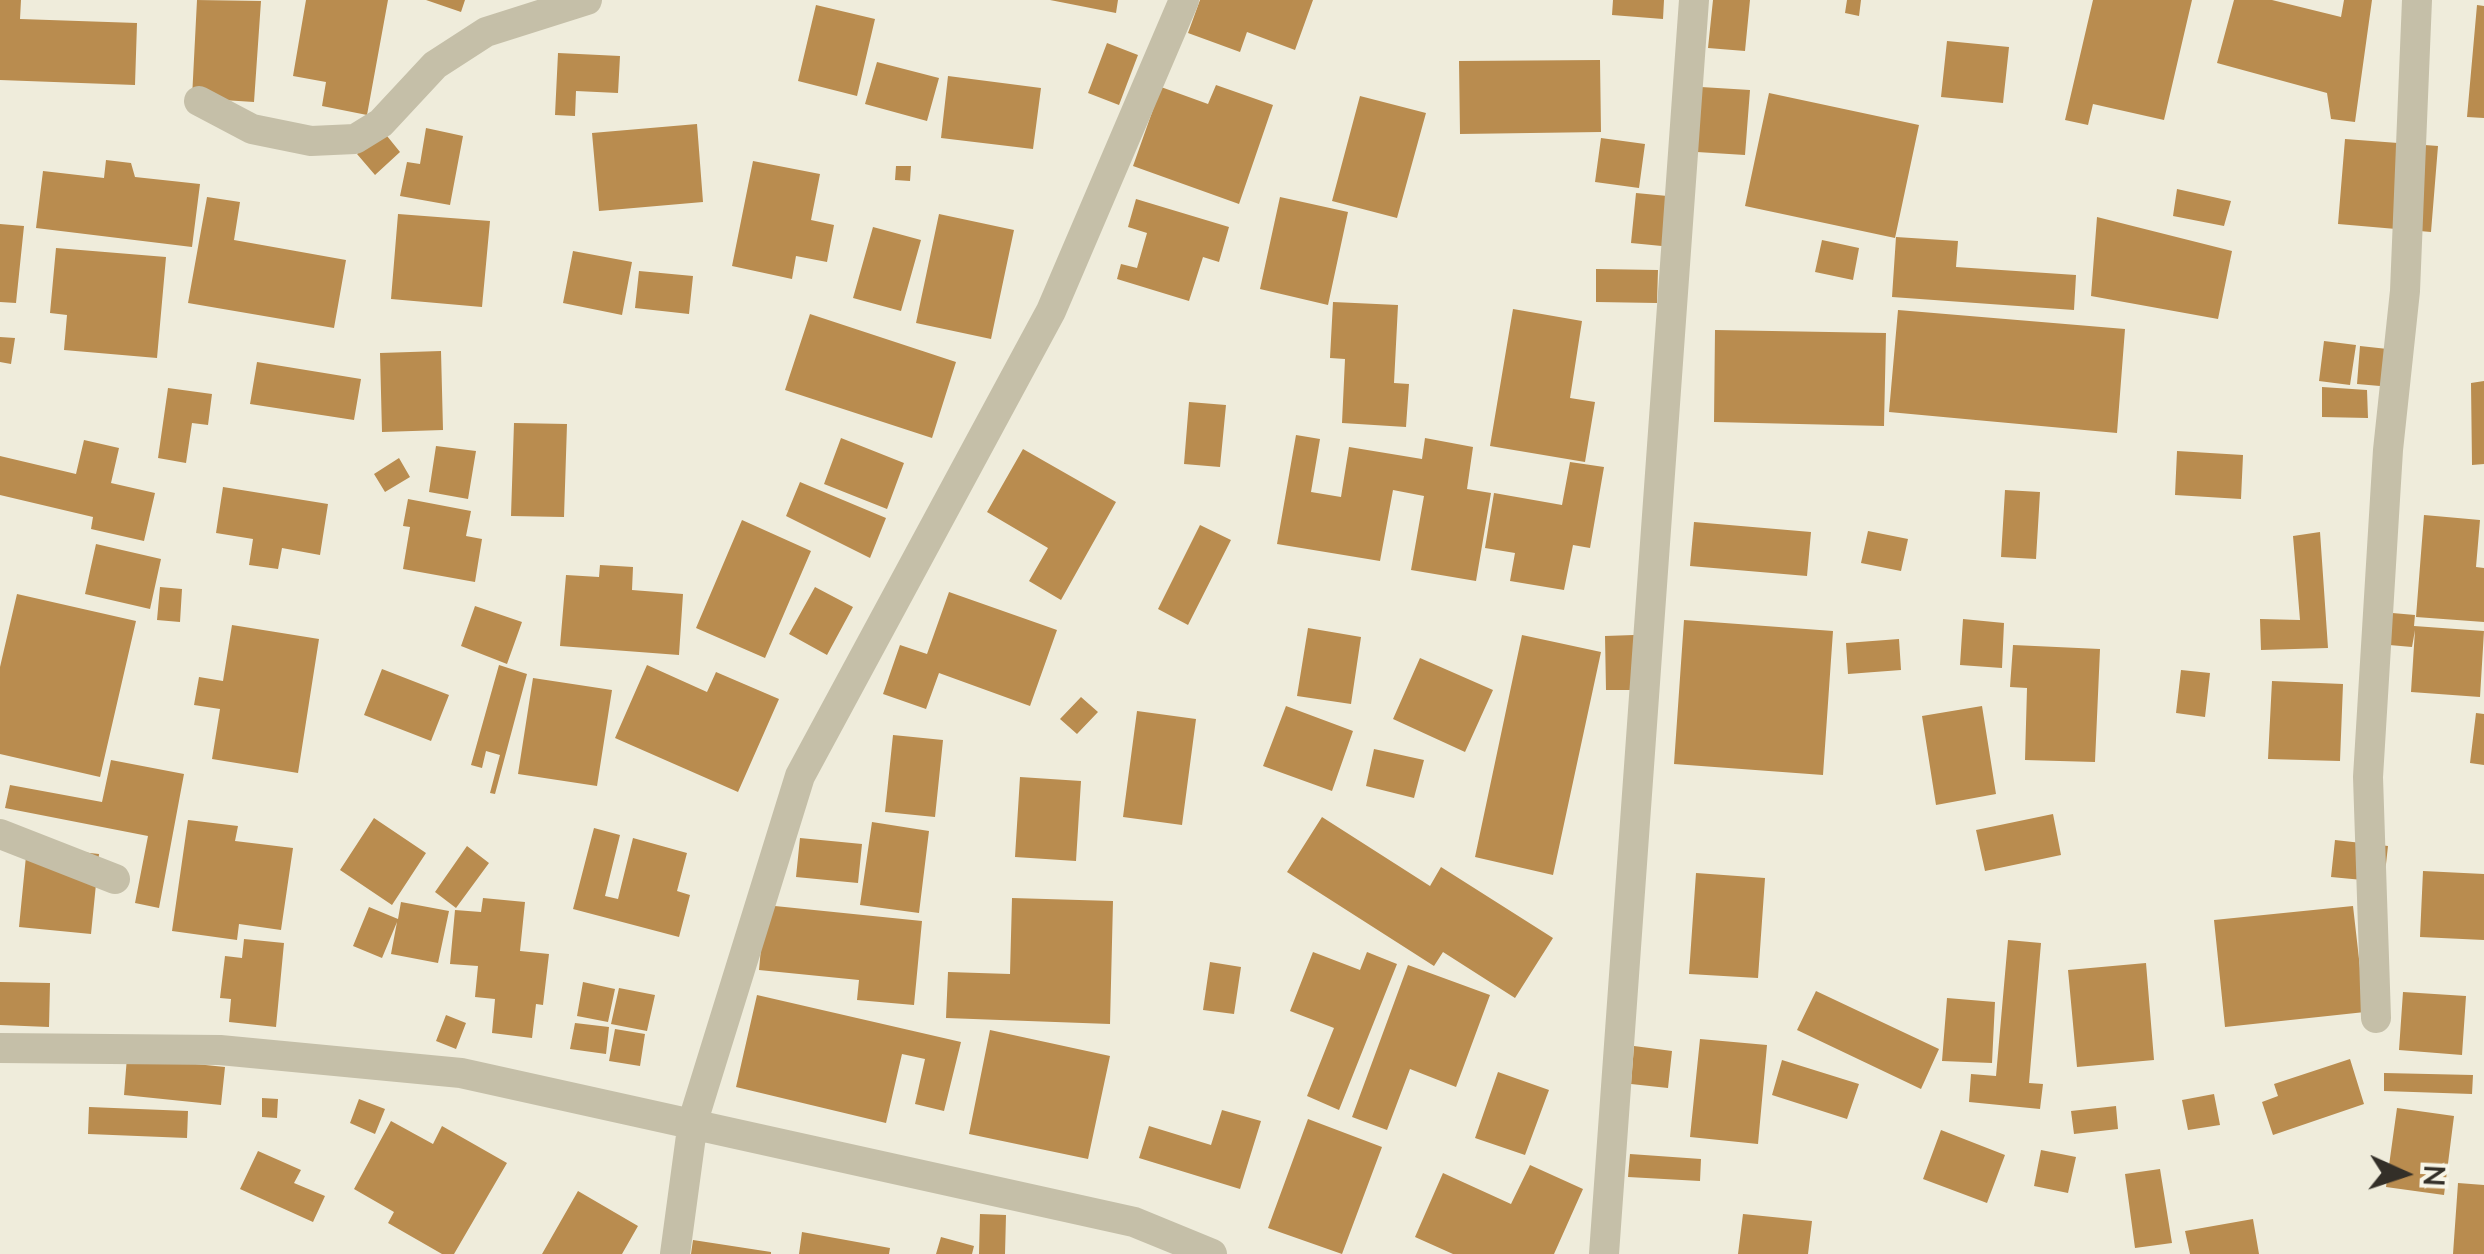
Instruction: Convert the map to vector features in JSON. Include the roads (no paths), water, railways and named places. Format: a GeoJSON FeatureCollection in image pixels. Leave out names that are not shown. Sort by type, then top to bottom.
{"type":"FeatureCollection","features":[{"type":"Feature","properties":{"kind":"street"},"geometry":{"type":"LineString","coordinates":[[200,100],[252,129],[311,141],[355,139],[381,123],[435,65],[486,32],[587,0]]}},
{"type":"Feature","properties":{"kind":"street"},"geometry":{"type":"LineString","coordinates":[[675,1254],[692,1121],[800,776],[1052,311],[1184,0]]}},
{"type":"Feature","properties":{"kind":"street"},"geometry":{"type":"LineString","coordinates":[[1604,1254],[1694,0]]}},
{"type":"Feature","properties":{"kind":"street"},"geometry":{"type":"LineString","coordinates":[[2376,1018],[2368,777],[2388,450],[2405,290],[2417,0]]}},
{"type":"Feature","properties":{"kind":"street"},"geometry":{"type":"LineString","coordinates":[[0,834],[115,879]]}},
{"type":"Feature","properties":{"kind":"street"},"geometry":{"type":"LineString","coordinates":[[0,1048],[220,1050],[461,1073],[692,1121],[1134,1222],[1212,1254]]}}]}
